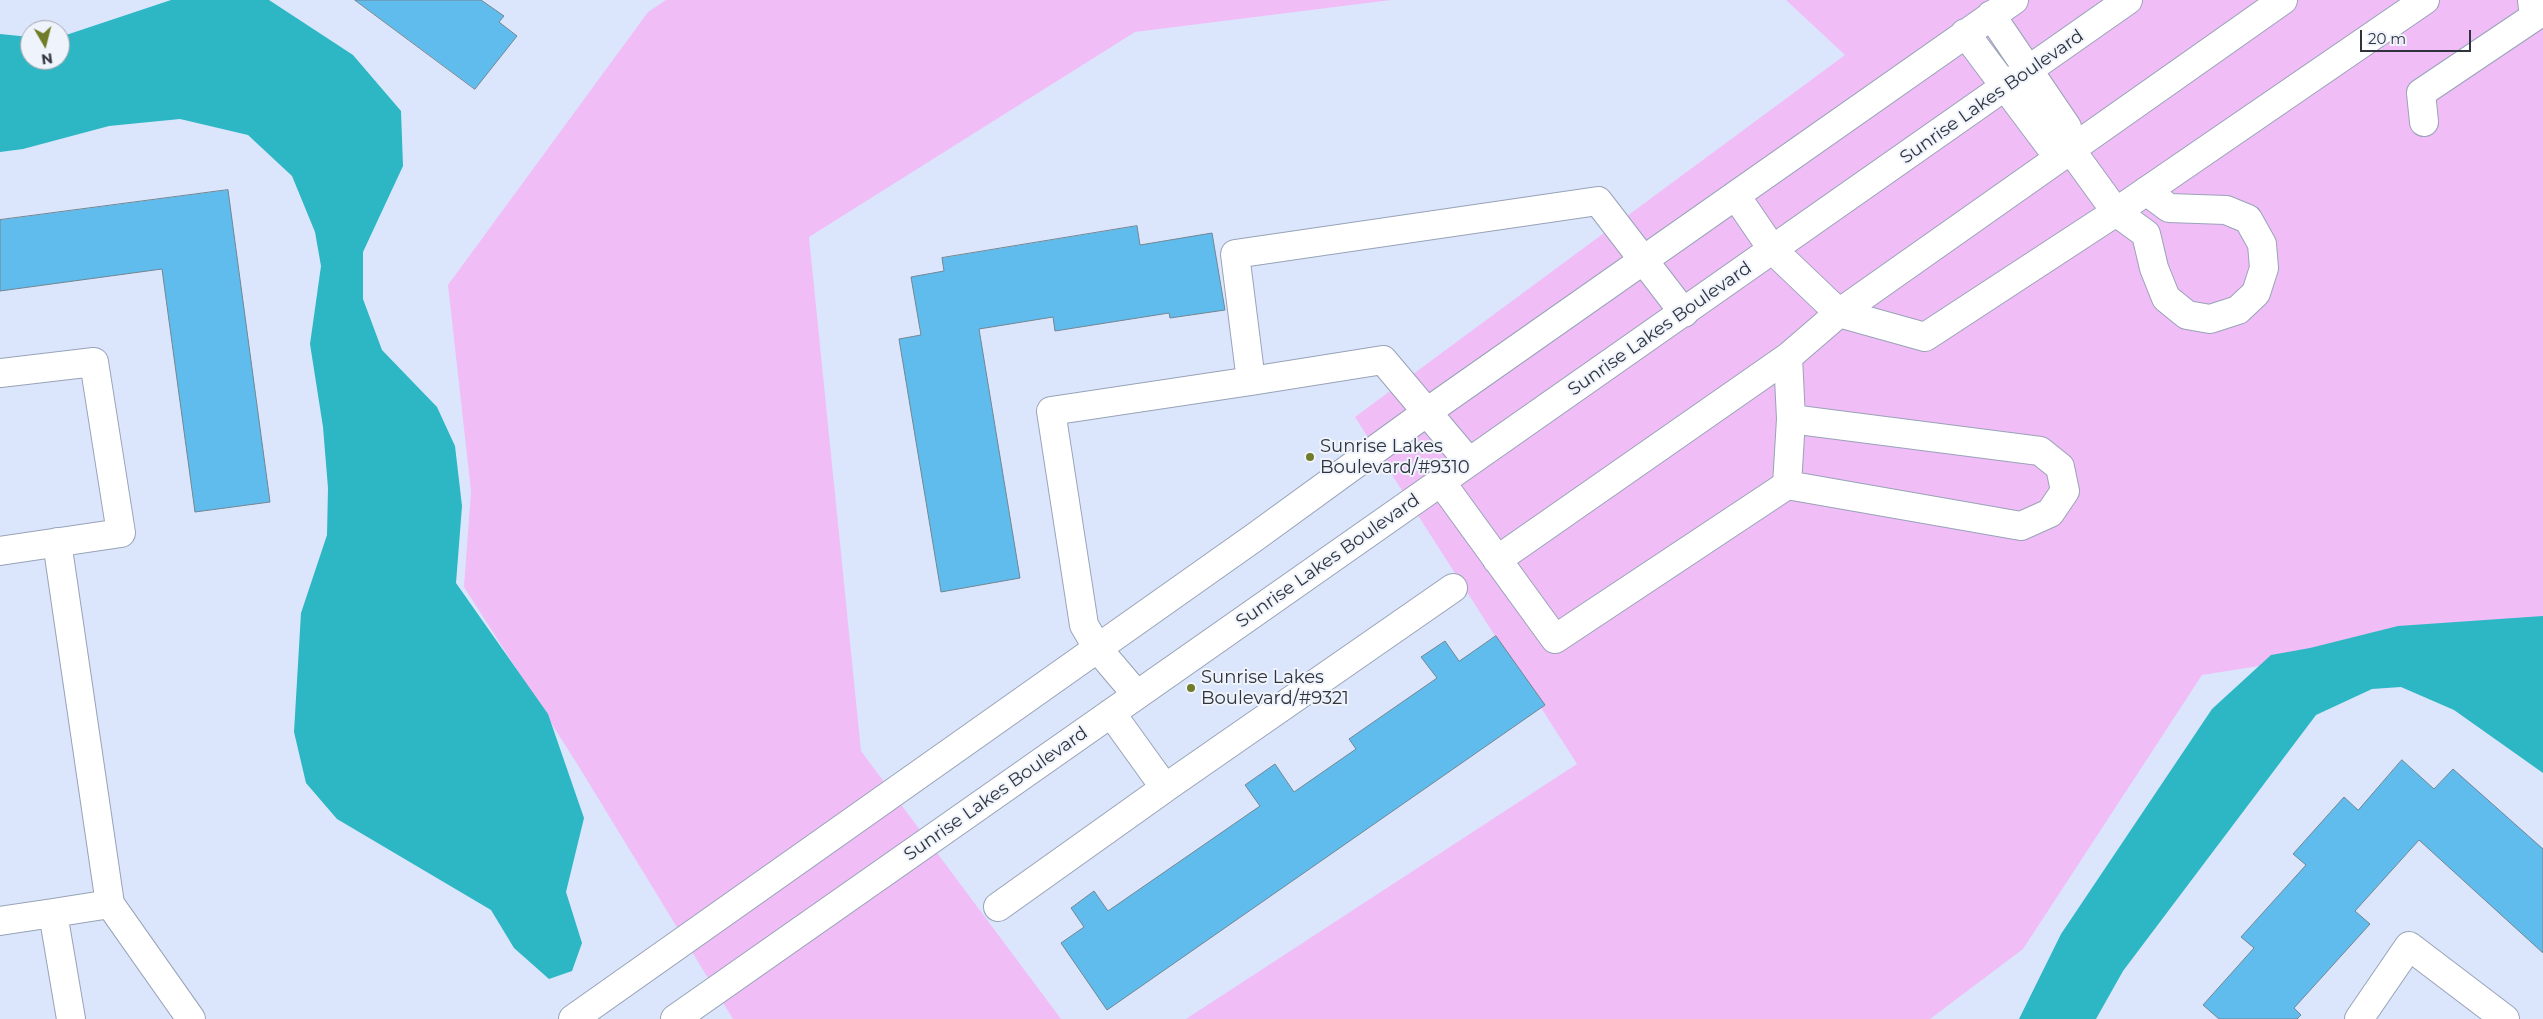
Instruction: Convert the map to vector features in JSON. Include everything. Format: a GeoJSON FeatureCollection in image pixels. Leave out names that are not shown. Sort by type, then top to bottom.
{"type":"FeatureCollection","features":[{"type":"Feature","properties":{"kind":"street"},"geometry":{"type":"LineString","coordinates":[[573,1019],[1098,649],[1427,412],[2014,0]]}},
{"type":"Feature","properties":{"kind":"street","name":"Sunrise Lakes Boulevard"},"geometry":{"type":"LineString","coordinates":[[675,1019],[2006,88],[2128,0]]}},
{"type":"Feature","properties":{"kind":"street"},"geometry":{"type":"LineString","coordinates":[[1497,560],[1788,357],[1838,313],[2283,0]]}},
{"type":"Feature","properties":{"kind":"street"},"geometry":{"type":"LineString","coordinates":[[1736,196],[1773,250],[1838,313],[1926,337],[2116,212],[2425,0]]}},
{"type":"Feature","properties":{"kind":"street"},"geometry":{"type":"LineString","coordinates":[[2424,122],[2421,93],[2534,17],[2532,0]]}},
{"type":"Feature","properties":{"kind":"street"},"geometry":{"type":"LineString","coordinates":[[1991,16],[2066,127],[2071,150],[2116,212],[2146,234],[2154,268],[2166,298],[2187,315],[2210,319],[2238,310],[2256,294],[2264,268],[2262,244],[2248,219],[2226,210],[2169,208],[2146,191]]}},
{"type":"Feature","properties":{"kind":"street"},"geometry":{"type":"LineString","coordinates":[[1965,33],[2049,145],[2071,150]]}},
{"type":"Feature","properties":{"kind":"street"},"geometry":{"type":"LineString","coordinates":[[1252,381],[1235,254],[1598,201],[1684,313]]}},
{"type":"Feature","properties":{"kind":"street"},"geometry":{"type":"LineString","coordinates":[[1787,485],[1791,419],[1788,357]]}},
{"type":"Feature","properties":{"kind":"street"},"geometry":{"type":"LineString","coordinates":[[1137,695],[1098,649],[1084,624],[1051,411],[1384,360],[1470,462]]}},
{"type":"Feature","properties":{"kind":"street"},"geometry":{"type":"LineString","coordinates":[[0,373],[94,362],[121,533],[0,551]]}},
{"type":"Feature","properties":{"kind":"street"},"geometry":{"type":"LineString","coordinates":[[1441,482],[1555,639],[1787,485],[2022,526],[2050,513],[2065,491],[2060,467],[2040,451],[1791,419]]}},
{"type":"Feature","properties":{"kind":"street"},"geometry":{"type":"LineString","coordinates":[[57,542],[110,904],[191,1019]]}},
{"type":"Feature","properties":{"kind":"street"},"geometry":{"type":"LineString","coordinates":[[998,907],[1165,788],[1453,588]]}},
{"type":"Feature","properties":{"kind":"street"},"geometry":{"type":"LineString","coordinates":[[1111,713],[1165,788]]}},
{"type":"Feature","properties":{"kind":"street"},"geometry":{"type":"LineString","coordinates":[[0,921],[110,904]]}},
{"type":"Feature","properties":{"kind":"street"},"geometry":{"type":"LineString","coordinates":[[53,913],[71,1019]]}},
{"type":"Feature","properties":{"kind":"street"},"geometry":{"type":"LineString","coordinates":[[2360,1019],[2409,946],[2505,1019]]}},
{"type":"Feature","properties":{"kind":"shaded area"},"geometry":{"type":"Polygon","coordinates":[[[666,0],[1391,0],[1135,32],[809,237],[861,751],[1061,1019],[733,1019],[576,762],[464,587],[471,491],[448,285],[648,12],[666,0]]]}},
{"type":"Feature","properties":{"kind":"shaded area"},"geometry":{"type":"Polygon","coordinates":[[[1786,0],[2543,0],[2543,621],[2202,675],[2023,949],[1930,1019],[1186,1019],[1577,764],[1355,417],[1845,55],[1786,0]]]}},
{"type":"Feature","properties":{"kind":"water"},"geometry":{"type":"Polygon","coordinates":[[[171,0],[269,0],[353,55],[401,111],[403,166],[363,252],[363,299],[382,350],[437,407],[455,446],[462,506],[456,583],[548,714],[584,818],[566,892],[582,943],[572,971],[549,979],[514,948],[491,910],[337,819],[306,783],[294,732],[301,613],[327,535],[328,488],[323,427],[310,344],[321,266],[315,232],[292,176],[248,135],[180,119],[109,126],[23,149],[0,152],[0,34],[20,36],[20,70],[70,70],[70,34],[171,0]]]}},
{"type":"Feature","properties":{"kind":"water"},"geometry":{"type":"Polygon","coordinates":[[[2543,616],[2543,773],[2454,710],[2401,687],[2372,689],[2316,715],[2123,971],[2096,1019],[2019,1019],[2061,934],[2212,709],[2271,655],[2310,648],[2398,626],[2543,616]]]}},
{"type":"Feature","properties":{"kind":"building"},"geometry":{"type":"Polygon","coordinates":[[[355,0],[481,0],[504,16],[499,22],[517,36],[475,89],[355,0]]]}},
{"type":"Feature","properties":{"kind":"building"},"geometry":{"type":"Polygon","coordinates":[[[228,190],[270,502],[195,512],[162,269],[0,291],[0,220],[228,190]]]}},
{"type":"Feature","properties":{"kind":"building"},"geometry":{"type":"Polygon","coordinates":[[[1137,226],[1140,245],[1212,233],[1225,310],[1170,318],[1169,313],[1055,331],[1053,317],[979,329],[1020,578],[941,592],[899,339],[921,335],[911,277],[944,271],[942,258],[1137,226]]]}},
{"type":"Feature","properties":{"kind":"building"},"geometry":{"type":"Polygon","coordinates":[[[1496,636],[1545,705],[1107,1010],[1061,943],[1084,927],[1071,908],[1094,891],[1108,911],[1260,806],[1245,785],[1275,764],[1294,792],[1356,749],[1349,739],[1437,678],[1421,657],[1445,641],[1459,661],[1496,636]]]}},
{"type":"Feature","properties":{"kind":"building"},"geometry":{"type":"Polygon","coordinates":[[[2402,760],[2434,789],[2453,769],[2543,849],[2543,953],[2419,840],[2355,911],[2370,924],[2294,1008],[2301,1015],[2297,1019],[2219,1019],[2203,1005],[2254,948],[2241,937],[2306,865],[2293,854],[2344,797],[2358,810],[2402,760]]]}},
{"type":"Feature","properties":{"kind":"place","name":"Sunrise Lakes Boulevard/#9310"},"geometry":{"type":"Point","coordinates":[1310,457]}},
{"type":"Feature","properties":{"kind":"place","name":"Sunrise Lakes Boulevard/#9321"},"geometry":{"type":"Point","coordinates":[1191,688]}}]}
